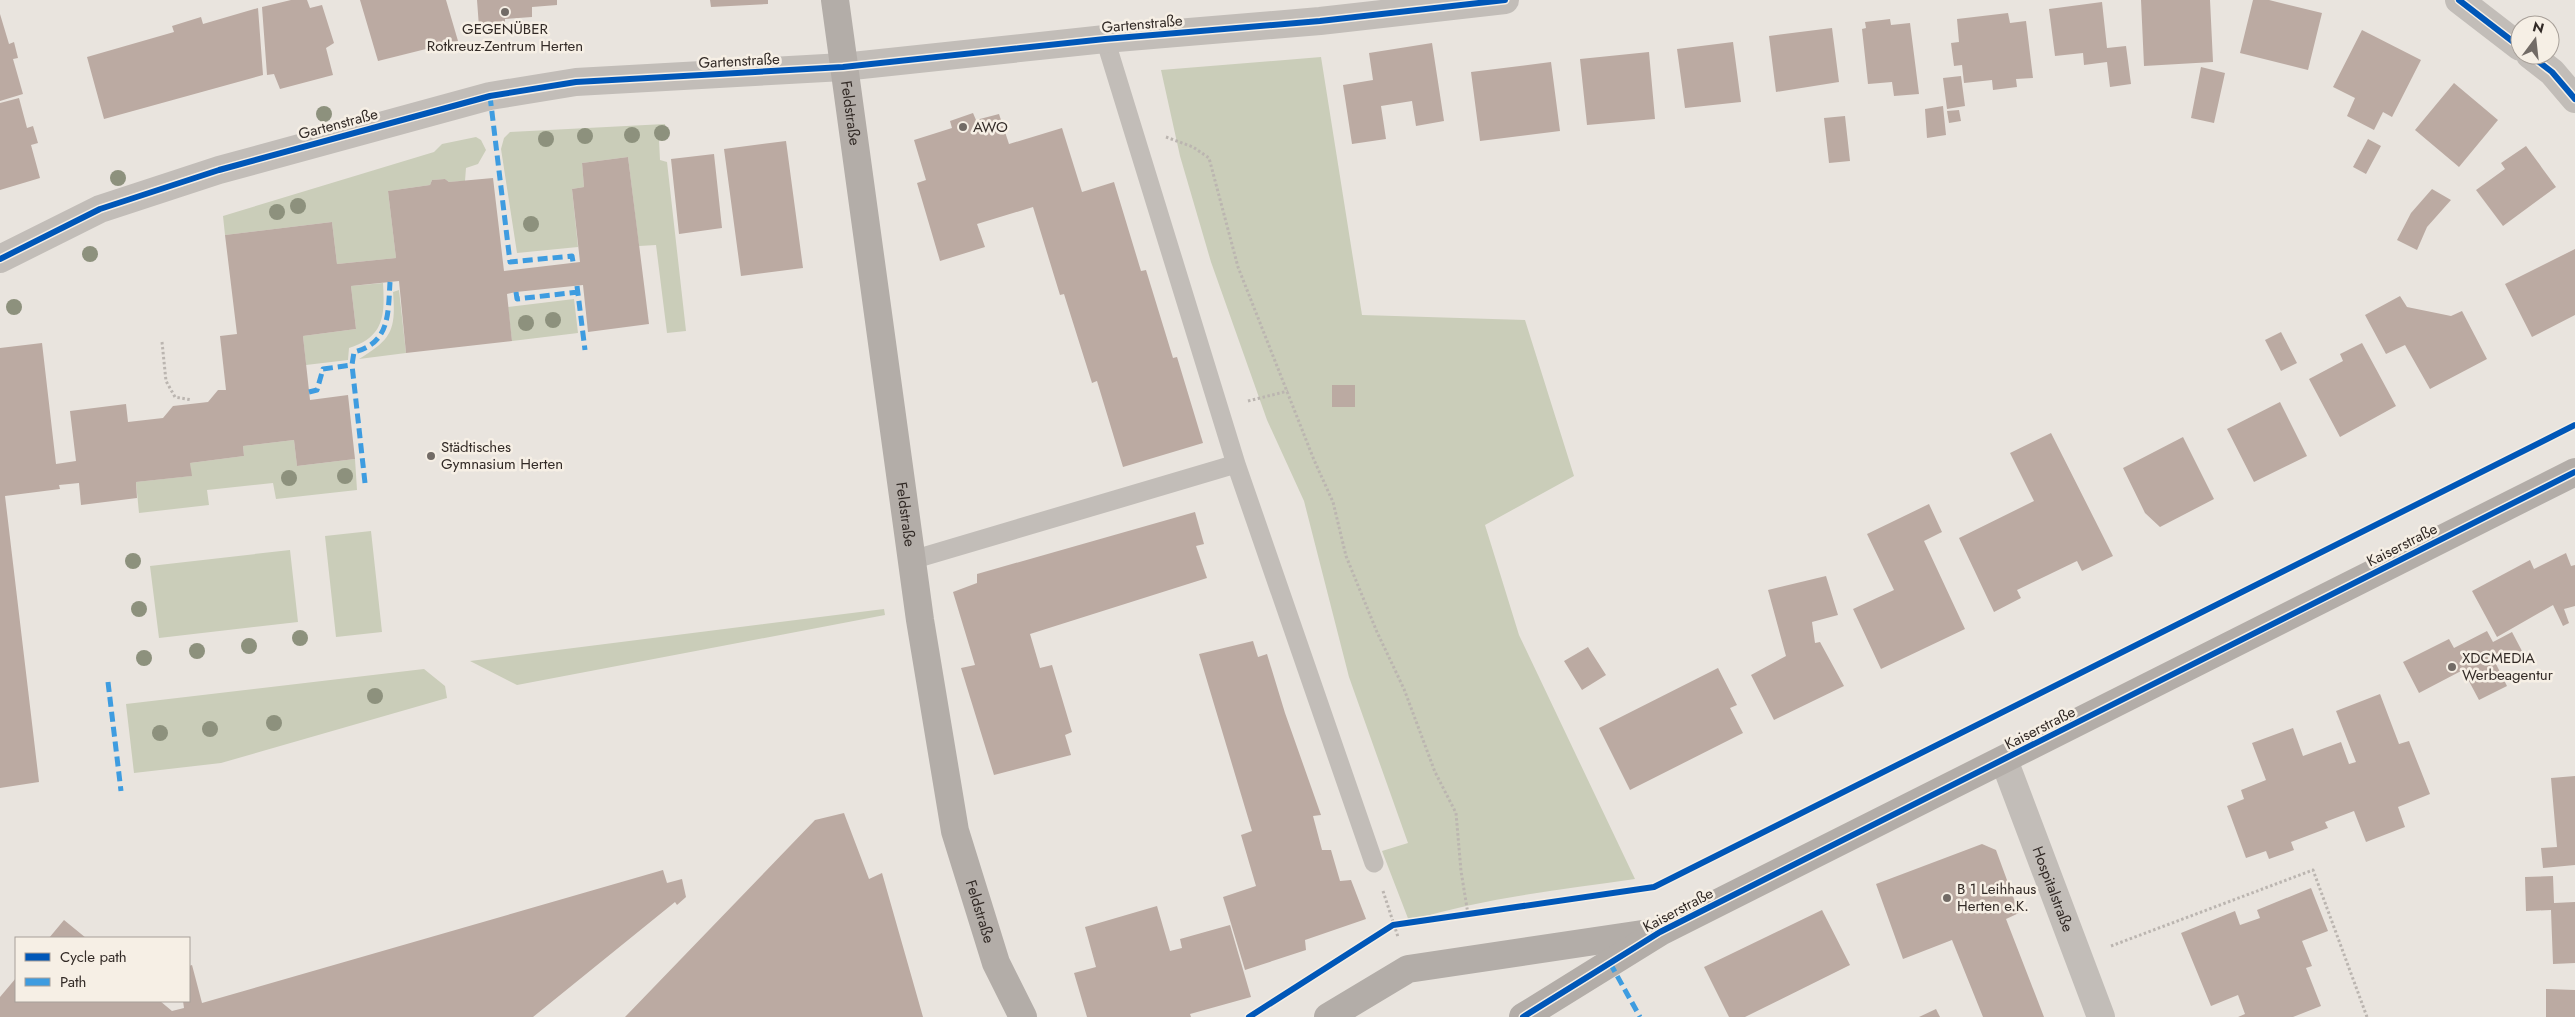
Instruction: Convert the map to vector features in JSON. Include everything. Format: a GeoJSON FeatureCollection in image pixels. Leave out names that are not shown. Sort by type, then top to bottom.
{"type":"FeatureCollection","features":[{"type":"Feature","properties":{"kind":"main road","name":"Feldstraße"},"geometry":{"type":"LineString","coordinates":[[835,0],[912,560],[955,831],[996,963],[1023,1017]]}},
{"type":"Feature","properties":{"kind":"main road","name":"Kaiserstraße"},"geometry":{"type":"LineString","coordinates":[[1523,1017],[1660,932],[2575,472]]}},
{"type":"Feature","properties":{"kind":"main road","name":"Kaiserstraße"},"geometry":{"type":"LineString","coordinates":[[1328,1017],[1408,969],[1660,932]]}},
{"type":"Feature","properties":{"kind":"street","name":"Gartenstraße"},"geometry":{"type":"LineString","coordinates":[[0,259],[100,209],[219,170],[490,96],[576,82],[843,67],[1106,39],[1320,21],[1505,0]]}},
{"type":"Feature","properties":{"kind":"street"},"geometry":{"type":"LineString","coordinates":[[2459,0],[2510,39]]}},
{"type":"Feature","properties":{"kind":"street"},"geometry":{"type":"LineString","coordinates":[[2543,65],[2552,72],[2575,99]]}},
{"type":"Feature","properties":{"kind":"street","name":"Hospitalstraße"},"geometry":{"type":"LineString","coordinates":[[2004,760],[2101,1017]]}},
{"type":"Feature","properties":{"kind":"lane"},"geometry":{"type":"LineString","coordinates":[[1106,39],[1236,464],[1374,863]]}},
{"type":"Feature","properties":{"kind":"lane"},"geometry":{"type":"LineString","coordinates":[[912,560],[1236,464]]}},
{"type":"Feature","properties":{"kind":"path"},"geometry":{"type":"LineString","coordinates":[[1131,124],[1193,147],[1209,158],[1238,267],[1314,460],[1333,502],[1346,556],[1377,632],[1404,689],[1435,772],[1456,813],[1460,871],[1468,914]]}},
{"type":"Feature","properties":{"kind":"path"},"geometry":{"type":"LineString","coordinates":[[162,342],[166,381],[175,396],[192,400]]}},
{"type":"Feature","properties":{"kind":"path"},"geometry":{"type":"LineString","coordinates":[[1219,409],[1288,391]]}},
{"type":"Feature","properties":{"kind":"path"},"geometry":{"type":"LineString","coordinates":[[1374,863],[1408,969]]}},
{"type":"Feature","properties":{"kind":"path"},"geometry":{"type":"LineString","coordinates":[[2078,958],[2313,870],[2367,1017]]}},
{"type":"Feature","properties":{"kind":"green space"},"geometry":{"type":"Polygon","coordinates":[[[1321,57],[1362,315],[1525,320],[1574,476],[1485,525],[1519,635],[1635,879],[1549,891],[1465,906],[1409,921],[1382,851],[1408,843],[1349,677],[1304,501],[1267,420],[1211,262],[1180,156],[1161,70],[1321,57]]]}},
{"type":"Feature","properties":{"kind":"green space"},"geometry":{"type":"Polygon","coordinates":[[[665,124],[666,139],[659,140],[660,160],[667,162],[686,331],[667,333],[656,245],[639,246],[628,157],[582,163],[584,187],[572,189],[578,247],[517,253],[501,149],[504,138],[510,132],[665,124]]]}},
{"type":"Feature","properties":{"kind":"green space"},"geometry":{"type":"Polygon","coordinates":[[[476,137],[481,140],[486,150],[478,164],[466,168],[465,181],[432,180],[430,185],[388,191],[396,258],[337,264],[332,222],[225,235],[223,216],[434,152],[442,144],[476,137]]]}},
{"type":"Feature","properties":{"kind":"green space"},"geometry":{"type":"Polygon","coordinates":[[[383,283],[382,315],[376,331],[369,338],[349,348],[348,360],[306,365],[303,336],[356,329],[351,286],[383,283]]]}},
{"type":"Feature","properties":{"kind":"green space"},"geometry":{"type":"Polygon","coordinates":[[[399,290],[406,353],[359,359],[379,345],[390,332],[394,316],[393,292],[399,290]]]}},
{"type":"Feature","properties":{"kind":"green space"},"geometry":{"type":"Polygon","coordinates":[[[574,299],[578,333],[512,341],[508,307],[574,299]]]}},
{"type":"Feature","properties":{"kind":"green space"},"geometry":{"type":"Polygon","coordinates":[[[294,440],[297,466],[355,459],[357,490],[276,499],[273,483],[207,490],[209,505],[139,513],[136,482],[191,476],[190,463],[244,456],[243,446],[294,440]]]}},
{"type":"Feature","properties":{"kind":"green space"},"geometry":{"type":"Polygon","coordinates":[[[371,531],[382,632],[336,637],[325,536],[371,531]]]}},
{"type":"Feature","properties":{"kind":"green space"},"geometry":{"type":"Polygon","coordinates":[[[290,550],[298,622],[159,638],[150,566],[290,550]]]}},
{"type":"Feature","properties":{"kind":"green space"},"geometry":{"type":"Polygon","coordinates":[[[884,609],[885,615],[517,685],[470,661],[884,609]]]}},
{"type":"Feature","properties":{"kind":"green space"},"geometry":{"type":"Polygon","coordinates":[[[424,669],[445,686],[447,698],[221,763],[134,773],[126,704],[424,669]]]}},
{"type":"Feature","properties":{"kind":"building"},"geometry":{"type":"Polygon","coordinates":[[[291,0],[307,0],[310,8],[322,5],[334,43],[326,48],[333,75],[280,89],[274,74],[267,75],[262,7],[291,0]]]}},
{"type":"Feature","properties":{"kind":"building"},"geometry":{"type":"Polygon","coordinates":[[[360,0],[446,0],[458,41],[378,61],[360,0]]]}},
{"type":"Feature","properties":{"kind":"building","name":"GEGENÜBER Rotkreuz-Zentrum Herten"},"geometry":{"type":"Polygon","coordinates":[[[477,0],[557,0],[557,5],[532,7],[532,17],[505,19],[505,25],[479,27],[477,0]]]}},
{"type":"Feature","properties":{"kind":"building"},"geometry":{"type":"Polygon","coordinates":[[[710,0],[768,0],[768,4],[711,7],[710,0]]]}},
{"type":"Feature","properties":{"kind":"building"},"geometry":{"type":"Polygon","coordinates":[[[2141,0],[2210,0],[2213,62],[2144,66],[2141,0]]]}},
{"type":"Feature","properties":{"kind":"building"},"geometry":{"type":"Polygon","coordinates":[[[2253,0],[2269,0],[2322,13],[2308,70],[2240,53],[2253,0]]]}},
{"type":"Feature","properties":{"kind":"building"},"geometry":{"type":"Polygon","coordinates":[[[2102,2],[2107,48],[2126,46],[2131,84],[2110,87],[2107,62],[2084,65],[2083,53],[2055,56],[2049,9],[2102,2]]]}},
{"type":"Feature","properties":{"kind":"building"},"geometry":{"type":"Polygon","coordinates":[[[258,8],[263,75],[104,119],[87,57],[174,32],[172,26],[201,17],[203,24],[258,8]]]}},
{"type":"Feature","properties":{"kind":"building"},"geometry":{"type":"Polygon","coordinates":[[[2008,13],[2010,23],[2026,21],[2033,78],[2016,79],[2017,87],[1993,90],[1992,80],[1964,83],[1962,65],[1954,66],[1951,43],[1959,42],[1957,19],[2008,13]]]}},
{"type":"Feature","properties":{"kind":"building"},"geometry":{"type":"Polygon","coordinates":[[[0,14],[9,44],[14,42],[18,58],[13,59],[23,94],[0,101],[0,14]]]}},
{"type":"Feature","properties":{"kind":"building"},"geometry":{"type":"Polygon","coordinates":[[[1890,19],[1891,25],[1910,23],[1919,94],[1894,96],[1892,82],[1868,84],[1862,29],[1866,28],[1865,22],[1890,19]]]}},
{"type":"Feature","properties":{"kind":"building"},"geometry":{"type":"Polygon","coordinates":[[[1832,28],[1839,82],[1776,92],[1769,36],[1832,28]]]}},
{"type":"Feature","properties":{"kind":"building"},"geometry":{"type":"Polygon","coordinates":[[[2362,30],[2421,60],[2392,117],[2383,112],[2374,130],[2347,116],[2355,98],[2333,87],[2362,30]]]}},
{"type":"Feature","properties":{"kind":"building"},"geometry":{"type":"Polygon","coordinates":[[[1733,42],[1741,102],[1685,108],[1677,49],[1733,42]]]}},
{"type":"Feature","properties":{"kind":"building"},"geometry":{"type":"Polygon","coordinates":[[[1432,43],[1444,121],[1416,126],[1412,101],[1381,106],[1386,139],[1352,144],[1343,85],[1373,80],[1369,53],[1432,43]]]}},
{"type":"Feature","properties":{"kind":"building"},"geometry":{"type":"Polygon","coordinates":[[[1649,52],[1655,119],[1587,125],[1580,59],[1649,52]]]}},
{"type":"Feature","properties":{"kind":"building"},"geometry":{"type":"Polygon","coordinates":[[[1551,62],[1560,131],[1480,141],[1471,72],[1551,62]]]}},
{"type":"Feature","properties":{"kind":"building"},"geometry":{"type":"Polygon","coordinates":[[[2201,67],[2225,73],[2214,123],[2191,118],[2201,67]]]}},
{"type":"Feature","properties":{"kind":"building"},"geometry":{"type":"Polygon","coordinates":[[[1961,76],[1965,106],[1947,109],[1943,78],[1961,76]]]}},
{"type":"Feature","properties":{"kind":"building"},"geometry":{"type":"Polygon","coordinates":[[[2454,83],[2498,120],[2459,167],[2415,130],[2454,83]]]}},
{"type":"Feature","properties":{"kind":"building"},"geometry":{"type":"Polygon","coordinates":[[[19,98],[27,128],[33,126],[38,143],[31,145],[40,178],[0,190],[0,103],[19,98]]]}},
{"type":"Feature","properties":{"kind":"building"},"geometry":{"type":"Polygon","coordinates":[[[1943,106],[1946,135],[1927,138],[1925,109],[1943,106]]]}},
{"type":"Feature","properties":{"kind":"building"},"geometry":{"type":"Polygon","coordinates":[[[1959,110],[1961,121],[1949,123],[1947,111],[1959,110]]]}},
{"type":"Feature","properties":{"kind":"building"},"geometry":{"type":"Polygon","coordinates":[[[973,113],[976,120],[999,114],[1009,144],[1062,128],[1082,192],[1114,182],[1141,271],[1146,270],[1173,358],[1177,357],[1203,443],[1123,467],[1097,381],[1092,383],[1064,294],[1060,295],[1033,207],[977,224],[985,247],[940,261],[917,183],[926,180],[914,140],[952,128],[950,121],[973,113]]]}},
{"type":"Feature","properties":{"kind":"building"},"geometry":{"type":"Polygon","coordinates":[[[1845,116],[1850,161],[1829,163],[1824,118],[1845,116]]]}},
{"type":"Feature","properties":{"kind":"building"},"geometry":{"type":"Polygon","coordinates":[[[2368,139],[2381,146],[2366,174],[2353,167],[2368,139]]]}},
{"type":"Feature","properties":{"kind":"building"},"geometry":{"type":"Polygon","coordinates":[[[786,141],[803,268],[741,276],[724,149],[786,141]]]}},
{"type":"Feature","properties":{"kind":"building"},"geometry":{"type":"Polygon","coordinates":[[[2526,146],[2556,187],[2503,226],[2476,190],[2505,169],[2501,163],[2526,146]]]}},
{"type":"Feature","properties":{"kind":"building"},"geometry":{"type":"Polygon","coordinates":[[[714,154],[722,228],[679,234],[671,159],[714,154]]]}},
{"type":"Feature","properties":{"kind":"building"},"geometry":{"type":"Polygon","coordinates":[[[628,157],[649,324],[588,332],[583,285],[516,292],[507,294],[512,341],[406,353],[399,281],[351,286],[356,329],[303,336],[310,400],[348,395],[355,459],[297,466],[294,440],[243,446],[244,456],[190,463],[192,476],[136,482],[137,498],[81,505],[79,483],[59,485],[60,489],[5,496],[39,782],[0,788],[0,348],[42,343],[56,464],[76,461],[70,411],[126,404],[128,422],[163,418],[173,406],[208,402],[218,390],[226,390],[220,336],[237,334],[225,235],[332,222],[337,264],[396,258],[388,191],[430,185],[432,180],[445,179],[449,182],[493,178],[504,271],[580,262],[572,189],[584,187],[582,163],[628,157]]]}},
{"type":"Feature","properties":{"kind":"building"},"geometry":{"type":"Polygon","coordinates":[[[2432,189],[2451,200],[2427,227],[2417,250],[2397,240],[2411,213],[2432,189]]]}},
{"type":"Feature","properties":{"kind":"building"},"geometry":{"type":"Polygon","coordinates":[[[2575,249],[2575,315],[2532,337],[2505,284],[2575,249]]]}},
{"type":"Feature","properties":{"kind":"building"},"geometry":{"type":"Polygon","coordinates":[[[2400,296],[2407,307],[2451,316],[2462,311],[2487,359],[2430,389],[2405,345],[2386,354],[2365,315],[2400,296]]]}},
{"type":"Feature","properties":{"kind":"building"},"geometry":{"type":"Polygon","coordinates":[[[2281,332],[2297,363],[2281,371],[2265,340],[2281,332]]]}},
{"type":"Feature","properties":{"kind":"building"},"geometry":{"type":"Polygon","coordinates":[[[2362,343],[2396,406],[2340,437],[2309,379],[2343,361],[2340,354],[2362,343]]]}},
{"type":"Feature","properties":{"kind":"building"},"geometry":{"type":"Polygon","coordinates":[[[1332,385],[1355,385],[1355,407],[1332,407],[1332,385]]]}},
{"type":"Feature","properties":{"kind":"building"},"geometry":{"type":"Polygon","coordinates":[[[2280,402],[2307,456],[2254,482],[2227,429],[2280,402]]]}},
{"type":"Feature","properties":{"kind":"building"},"geometry":{"type":"Polygon","coordinates":[[[2051,433],[2113,556],[2082,571],[2077,561],[2017,590],[2021,598],[1994,612],[1959,538],[2034,501],[2010,453],[2051,433]]]}},
{"type":"Feature","properties":{"kind":"building"},"geometry":{"type":"Polygon","coordinates":[[[2183,437],[2214,499],[2160,527],[2145,513],[2123,468],[2183,437]]]}},
{"type":"Feature","properties":{"kind":"building"},"geometry":{"type":"Polygon","coordinates":[[[1929,504],[1942,532],[1924,541],[1965,629],[1881,669],[1853,609],[1894,590],[1867,534],[1929,504]]]}},
{"type":"Feature","properties":{"kind":"building"},"geometry":{"type":"Polygon","coordinates":[[[1195,512],[1204,544],[1196,546],[1207,578],[1030,634],[1040,668],[1052,665],[1072,732],[1065,735],[1071,755],[994,775],[961,668],[975,665],[953,592],[977,583],[977,574],[1195,512]]]}},
{"type":"Feature","properties":{"kind":"building"},"geometry":{"type":"Polygon","coordinates":[[[2566,553],[2571,566],[2575,565],[2575,606],[2564,609],[2569,623],[2563,626],[2553,605],[2497,637],[2472,591],[2530,560],[2534,569],[2566,553]]]}},
{"type":"Feature","properties":{"kind":"building"},"geometry":{"type":"Polygon","coordinates":[[[1826,576],[1838,615],[1812,622],[1815,643],[1820,642],[1844,686],[1774,720],[1751,675],[1786,656],[1768,590],[1826,576]]]}},
{"type":"Feature","properties":{"kind":"building","name":"XDCMEDIA Werbeagentur"},"geometry":{"type":"Polygon","coordinates":[[[2487,631],[2493,642],[2512,632],[2522,651],[2496,664],[2507,686],[2479,700],[2463,670],[2419,693],[2403,662],[2449,639],[2454,648],[2487,631]]]}},
{"type":"Feature","properties":{"kind":"building"},"geometry":{"type":"Polygon","coordinates":[[[1253,641],[1258,657],[1267,654],[1285,713],[1321,815],[1313,816],[1322,850],[1331,850],[1340,881],[1351,880],[1366,919],[1305,940],[1306,950],[1245,970],[1223,897],[1256,886],[1241,835],[1252,831],[1199,654],[1253,641]]]}},
{"type":"Feature","properties":{"kind":"building"},"geometry":{"type":"Polygon","coordinates":[[[1588,647],[1606,675],[1582,690],[1564,661],[1588,647]]]}},
{"type":"Feature","properties":{"kind":"building"},"geometry":{"type":"Polygon","coordinates":[[[1718,668],[1737,705],[1730,708],[1743,733],[1630,790],[1599,728],[1718,668]]]}},
{"type":"Feature","properties":{"kind":"building"},"geometry":{"type":"Polygon","coordinates":[[[2380,694],[2399,744],[2409,741],[2430,794],[2398,807],[2405,827],[2366,842],[2354,811],[2325,822],[2328,828],[2291,842],[2294,850],[2269,859],[2266,851],[2246,858],[2227,806],[2244,799],[2241,790],[2266,780],[2252,743],[2293,728],[2303,756],[2341,742],[2349,764],[2356,762],[2336,711],[2380,694]]]}},
{"type":"Feature","properties":{"kind":"building"},"geometry":{"type":"Polygon","coordinates":[[[2575,776],[2575,865],[2543,868],[2541,848],[2557,847],[2551,778],[2575,776]]]}},
{"type":"Feature","properties":{"kind":"building"},"geometry":{"type":"Polygon","coordinates":[[[844,813],[869,879],[882,873],[923,1017],[625,1017],[815,820],[844,813]]]}},
{"type":"Feature","properties":{"kind":"building","name":"B 1 Leihhaus Herten e.K."},"geometry":{"type":"Polygon","coordinates":[[[1982,844],[1996,850],[2019,913],[2006,919],[2044,1017],[1983,1017],[1952,940],[1903,959],[1876,884],[1982,844]]]}},
{"type":"Feature","properties":{"kind":"building"},"geometry":{"type":"Polygon","coordinates":[[[663,870],[667,883],[682,879],[686,897],[677,905],[675,902],[533,1017],[0,1017],[0,997],[15,979],[15,1002],[161,1002],[172,1011],[184,1008],[183,1002],[190,1002],[190,966],[192,965],[202,1003],[663,870]]]}},
{"type":"Feature","properties":{"kind":"building"},"geometry":{"type":"Polygon","coordinates":[[[2553,876],[2554,903],[2575,902],[2575,963],[2553,964],[2551,910],[2526,911],[2525,877],[2553,876]]]}},
{"type":"Feature","properties":{"kind":"building"},"geometry":{"type":"Polygon","coordinates":[[[2311,888],[2328,931],[2302,941],[2312,966],[2306,968],[2321,1006],[2293,1017],[2238,1017],[2245,1014],[2238,995],[2211,1006],[2181,933],[2235,911],[2240,925],[2260,918],[2257,910],[2311,888]]]}},
{"type":"Feature","properties":{"kind":"building"},"geometry":{"type":"Polygon","coordinates":[[[1157,906],[1170,951],[1182,948],[1180,939],[1230,925],[1251,997],[1190,1014],[1191,1017],[1087,1017],[1074,973],[1096,967],[1085,927],[1157,906]]]}},
{"type":"Feature","properties":{"kind":"building"},"geometry":{"type":"Polygon","coordinates":[[[1822,910],[1850,965],[1745,1017],[1729,1017],[1704,967],[1822,910]]]}},
{"type":"Feature","properties":{"kind":"building"},"geometry":{"type":"Polygon","coordinates":[[[64,920],[85,937],[50,937],[64,920]]]}},
{"type":"Feature","properties":{"kind":"building"},"geometry":{"type":"Polygon","coordinates":[[[2546,989],[2575,990],[2575,1017],[2546,1017],[2546,989]]]}},
{"type":"Feature","properties":{"kind":"building"},"geometry":{"type":"Polygon","coordinates":[[[1936,1009],[1940,1017],[1919,1017],[1936,1009]]]}},
{"type":"Feature","properties":{"kind":"marked path"},"geometry":{"type":"LineString","coordinates":[[490,96],[510,262],[572,256],[573,262]]}},
{"type":"Feature","properties":{"kind":"marked path"},"geometry":{"type":"LineString","coordinates":[[365,483],[352,365],[354,352],[366,348],[375,342],[385,326],[389,305],[390,282]]}},
{"type":"Feature","properties":{"kind":"marked path"},"geometry":{"type":"LineString","coordinates":[[577,286],[585,350]]}},
{"type":"Feature","properties":{"kind":"marked path"},"geometry":{"type":"LineString","coordinates":[[516,292],[517,299],[578,292]]}},
{"type":"Feature","properties":{"kind":"marked path"},"geometry":{"type":"LineString","coordinates":[[309,392],[317,390],[323,369],[352,365]]}},
{"type":"Feature","properties":{"kind":"marked path"},"geometry":{"type":"LineString","coordinates":[[108,682],[121,791]]}},
{"type":"Feature","properties":{"kind":"marked path"},"geometry":{"type":"LineString","coordinates":[[1610,963],[1640,1017]]}},
{"type":"Feature","properties":{"kind":"cycle path"},"geometry":{"type":"LineString","coordinates":[[0,259],[100,209],[219,170],[490,96],[576,82],[843,67],[1105,39],[1320,21],[1505,0]]}},
{"type":"Feature","properties":{"kind":"cycle path"},"geometry":{"type":"LineString","coordinates":[[2459,0],[2510,39]]}},
{"type":"Feature","properties":{"kind":"cycle path"},"geometry":{"type":"LineString","coordinates":[[2543,65],[2552,72],[2575,99]]}},
{"type":"Feature","properties":{"kind":"cycle path"},"geometry":{"type":"LineString","coordinates":[[1249,1017],[1393,925],[1654,887],[2575,425]]}},
{"type":"Feature","properties":{"kind":"cycle path"},"geometry":{"type":"LineString","coordinates":[[1523,1017],[1660,932],[2575,472]]}},
{"type":"Feature","properties":{"kind":"place","name":"GEGENÜBER Rotkreuz-Zentrum Herten"},"geometry":{"type":"Point","coordinates":[505,12]}},
{"type":"Feature","properties":{"kind":"place","name":"AWO"},"geometry":{"type":"Point","coordinates":[963,127]}},
{"type":"Feature","properties":{"kind":"place","name":"Städtisches Gymnasium Herten"},"geometry":{"type":"Point","coordinates":[431,456]}},
{"type":"Feature","properties":{"kind":"place","name":"XDCMEDIA Werbeagentur"},"geometry":{"type":"Point","coordinates":[2452,667]}},
{"type":"Feature","properties":{"kind":"place","name":"B 1 Leihhaus Herten e.K."},"geometry":{"type":"Point","coordinates":[1947,898]}}]}
